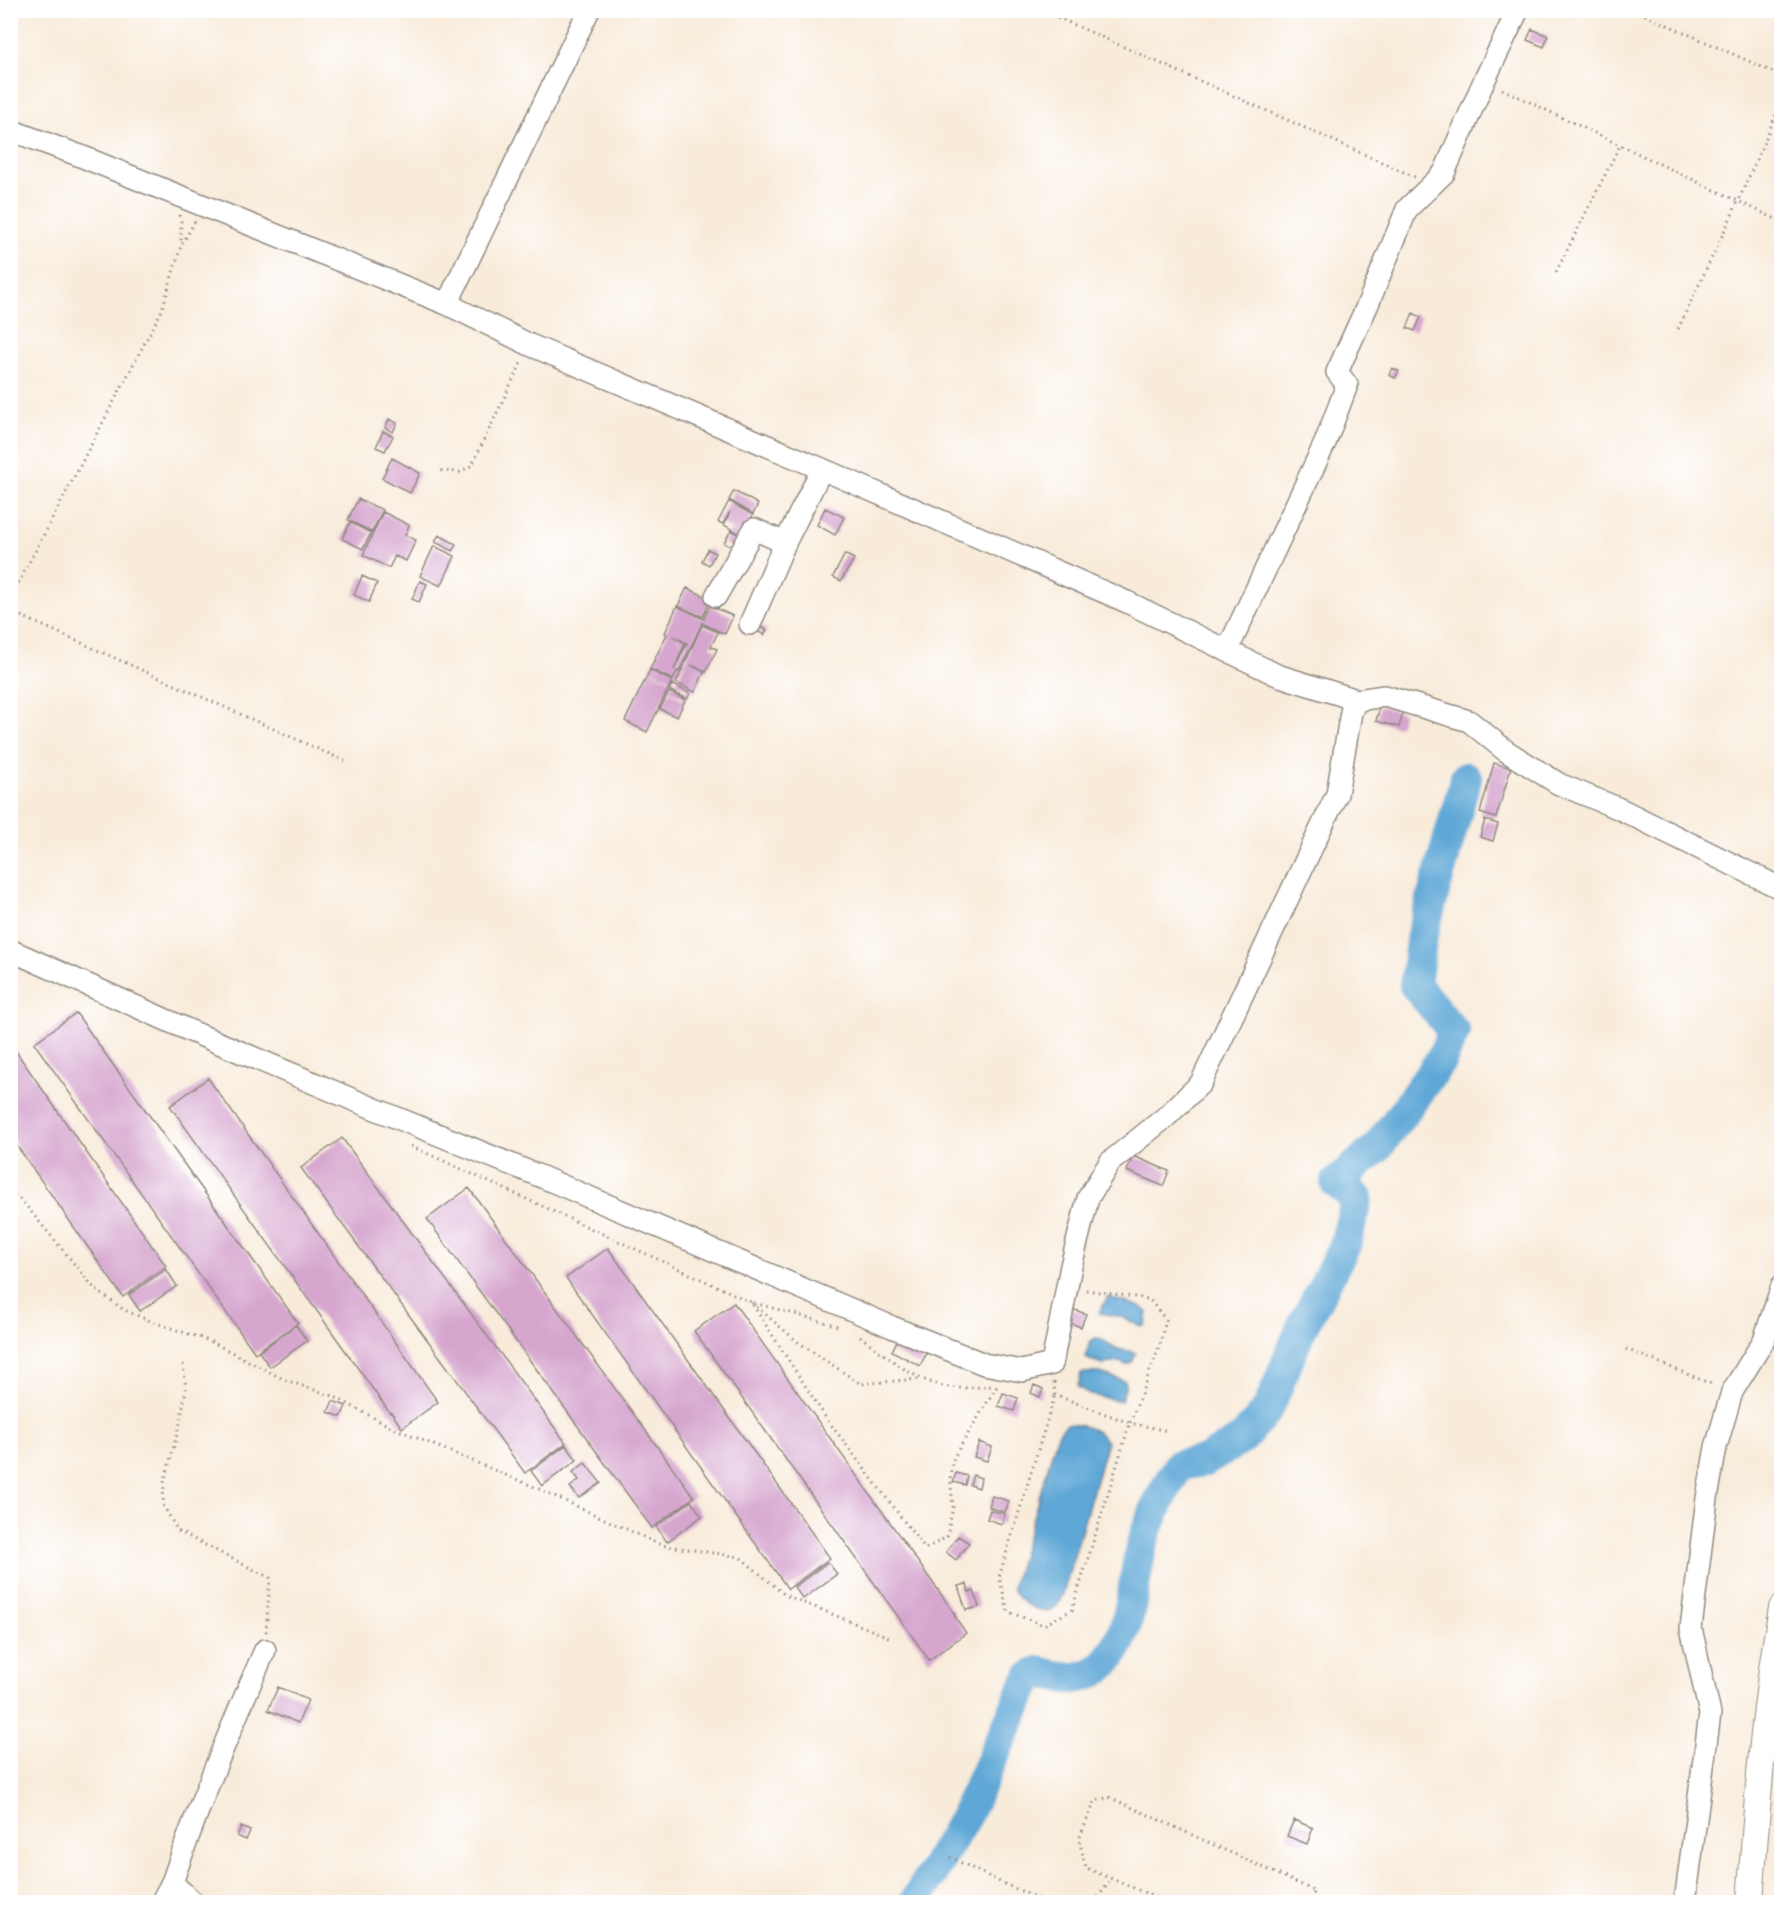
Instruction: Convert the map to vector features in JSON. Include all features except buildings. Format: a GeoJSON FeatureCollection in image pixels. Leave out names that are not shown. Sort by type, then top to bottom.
{"type":"FeatureCollection","features":[{"type":"Feature","properties":{"kind":"street"},"geometry":{"type":"LineString","coordinates":[[447,304],[589,10]]}},
{"type":"Feature","properties":{"kind":"street"},"geometry":{"type":"LineString","coordinates":[[1227,651],[1325,443],[1347,385],[1337,372],[1407,209],[1444,173],[1518,10]]}},
{"type":"Feature","properties":{"kind":"street"},"geometry":{"type":"LineString","coordinates":[[10,130],[78,154],[169,193],[447,304],[530,345],[1126,602],[1277,675],[1357,700],[1385,696],[1469,721],[1506,751],[1559,784],[1620,809],[1782,889]]}},
{"type":"Feature","properties":{"kind":"street"},"geometry":{"type":"LineString","coordinates":[[750,624],[785,543],[822,469]]}},
{"type":"Feature","properties":{"kind":"street"},"geometry":{"type":"LineString","coordinates":[[716,596],[754,529],[785,543]]}},
{"type":"Feature","properties":{"kind":"street"},"geometry":{"type":"LineString","coordinates":[[10,950],[204,1036],[984,1364],[1002,1378],[1052,1364],[1066,1288],[1088,1198],[1110,1162],[1167,1116],[1201,1083],[1337,794],[1351,712],[1357,700]]}},
{"type":"Feature","properties":{"kind":"street"},"geometry":{"type":"LineString","coordinates":[[1685,1902],[1710,1714],[1691,1628],[1707,1498],[1716,1447],[1732,1392],[1764,1340],[1782,1286]]}},
{"type":"Feature","properties":{"kind":"street"},"geometry":{"type":"LineString","coordinates":[[1750,1902],[1758,1794],[1774,1647],[1782,1608]]}},
{"type":"Feature","properties":{"kind":"street"},"geometry":{"type":"LineString","coordinates":[[162,1902],[172,1883],[230,1729],[265,1650]]}},
{"type":"Feature","properties":{"kind":"street"},"geometry":{"type":"LineString","coordinates":[[172,1883],[193,1902]]}},
{"type":"Feature","properties":{"kind":"path"},"geometry":{"type":"LineString","coordinates":[[1041,10],[1414,177],[1444,173]]}},
{"type":"Feature","properties":{"kind":"path"},"geometry":{"type":"LineString","coordinates":[[1634,10],[1782,76]]}},
{"type":"Feature","properties":{"kind":"path"},"geometry":{"type":"LineString","coordinates":[[1484,81],[1782,222]]}},
{"type":"Feature","properties":{"kind":"path"},"geometry":{"type":"LineString","coordinates":[[1678,329],[1738,202],[1782,101]]}},
{"type":"Feature","properties":{"kind":"path"},"geometry":{"type":"LineString","coordinates":[[1556,272],[1620,145]]}},
{"type":"Feature","properties":{"kind":"path"},"geometry":{"type":"LineString","coordinates":[[169,193],[181,221],[181,246]]}},
{"type":"Feature","properties":{"kind":"path"},"geometry":{"type":"LineString","coordinates":[[10,599],[162,310],[181,246],[204,206]]}},
{"type":"Feature","properties":{"kind":"path"},"geometry":{"type":"LineString","coordinates":[[441,471],[460,472],[472,465],[530,345]]}},
{"type":"Feature","properties":{"kind":"path"},"geometry":{"type":"LineString","coordinates":[[10,611],[345,760]]}},
{"type":"Feature","properties":{"kind":"path"},"geometry":{"type":"LineString","coordinates":[[403,1142],[751,1302],[843,1328]]}},
{"type":"Feature","properties":{"kind":"path"},"geometry":{"type":"LineString","coordinates":[[10,1191],[95,1288],[124,1310],[210,1341],[285,1380],[333,1395],[391,1427],[537,1488],[661,1545],[740,1557],[785,1595],[891,1638]]}},
{"type":"Feature","properties":{"kind":"path"},"geometry":{"type":"LineString","coordinates":[[1052,1364],[1055,1395],[999,1577],[1008,1612],[1044,1625],[1072,1610],[1130,1423],[1160,1345],[1166,1320],[1149,1299],[1066,1288]]}},
{"type":"Feature","properties":{"kind":"path"},"geometry":{"type":"LineString","coordinates":[[751,1302],[826,1418],[925,1549],[947,1537],[953,1507],[951,1475],[954,1457],[1002,1378]]}},
{"type":"Feature","properties":{"kind":"path"},"geometry":{"type":"LineString","coordinates":[[751,1302],[798,1342],[861,1384],[920,1379],[957,1388],[1002,1378]]}},
{"type":"Feature","properties":{"kind":"path"},"geometry":{"type":"LineString","coordinates":[[855,1331],[891,1360],[920,1379]]}},
{"type":"Feature","properties":{"kind":"path"},"geometry":{"type":"LineString","coordinates":[[1626,1349],[1732,1392]]}},
{"type":"Feature","properties":{"kind":"path"},"geometry":{"type":"LineString","coordinates":[[183,1364],[186,1389],[180,1423],[164,1483],[163,1504],[178,1531],[270,1578],[265,1650]]}},
{"type":"Feature","properties":{"kind":"path"},"geometry":{"type":"LineString","coordinates":[[1055,1395],[1130,1423],[1168,1431]]}},
{"type":"Feature","properties":{"kind":"path"},"geometry":{"type":"LineString","coordinates":[[1167,1902],[1086,1868],[1079,1839],[1095,1801],[1109,1797],[1315,1891],[1309,1902]]}},
{"type":"Feature","properties":{"kind":"path"},"geometry":{"type":"LineString","coordinates":[[950,1857],[1045,1902]]}},
{"type":"Feature","properties":{"kind":"path"},"geometry":{"type":"LineString","coordinates":[[1094,1902],[1112,1879]]}},
{"type":"Feature","properties":{"kind":"water"},"geometry":{"type":"Polygon","coordinates":[[[1108,1297],[1141,1307],[1148,1312],[1146,1325],[1141,1327],[1122,1317],[1099,1313],[1108,1297]]]}},
{"type":"Feature","properties":{"kind":"water"},"geometry":{"type":"Polygon","coordinates":[[[1095,1338],[1118,1349],[1136,1353],[1132,1363],[1103,1364],[1087,1359],[1090,1342],[1095,1338]]]}},
{"type":"Feature","properties":{"kind":"water"},"geometry":{"type":"Polygon","coordinates":[[[1081,1373],[1100,1373],[1125,1381],[1121,1401],[1091,1395],[1078,1387],[1081,1373]]]}},
{"type":"Feature","properties":{"kind":"water"},"geometry":{"type":"Polygon","coordinates":[[[1067,1424],[1090,1428],[1099,1433],[1107,1442],[1063,1594],[1057,1606],[1048,1612],[1037,1609],[1018,1598],[1012,1588],[1055,1443],[1060,1430],[1067,1424]]]}},
{"type":"Feature","properties":{"kind":"waterway"},"geometry":{"type":"LineString","coordinates":[[915,1902],[967,1813],[1029,1678],[1039,1672],[1071,1678],[1094,1672],[1108,1661],[1118,1645],[1130,1606],[1144,1537],[1157,1505],[1179,1465],[1205,1461],[1242,1439],[1268,1409],[1300,1331],[1345,1245],[1357,1198],[1336,1183],[1378,1147],[1441,1060],[1454,1032],[1415,985],[1422,935],[1466,778]]}}]}
